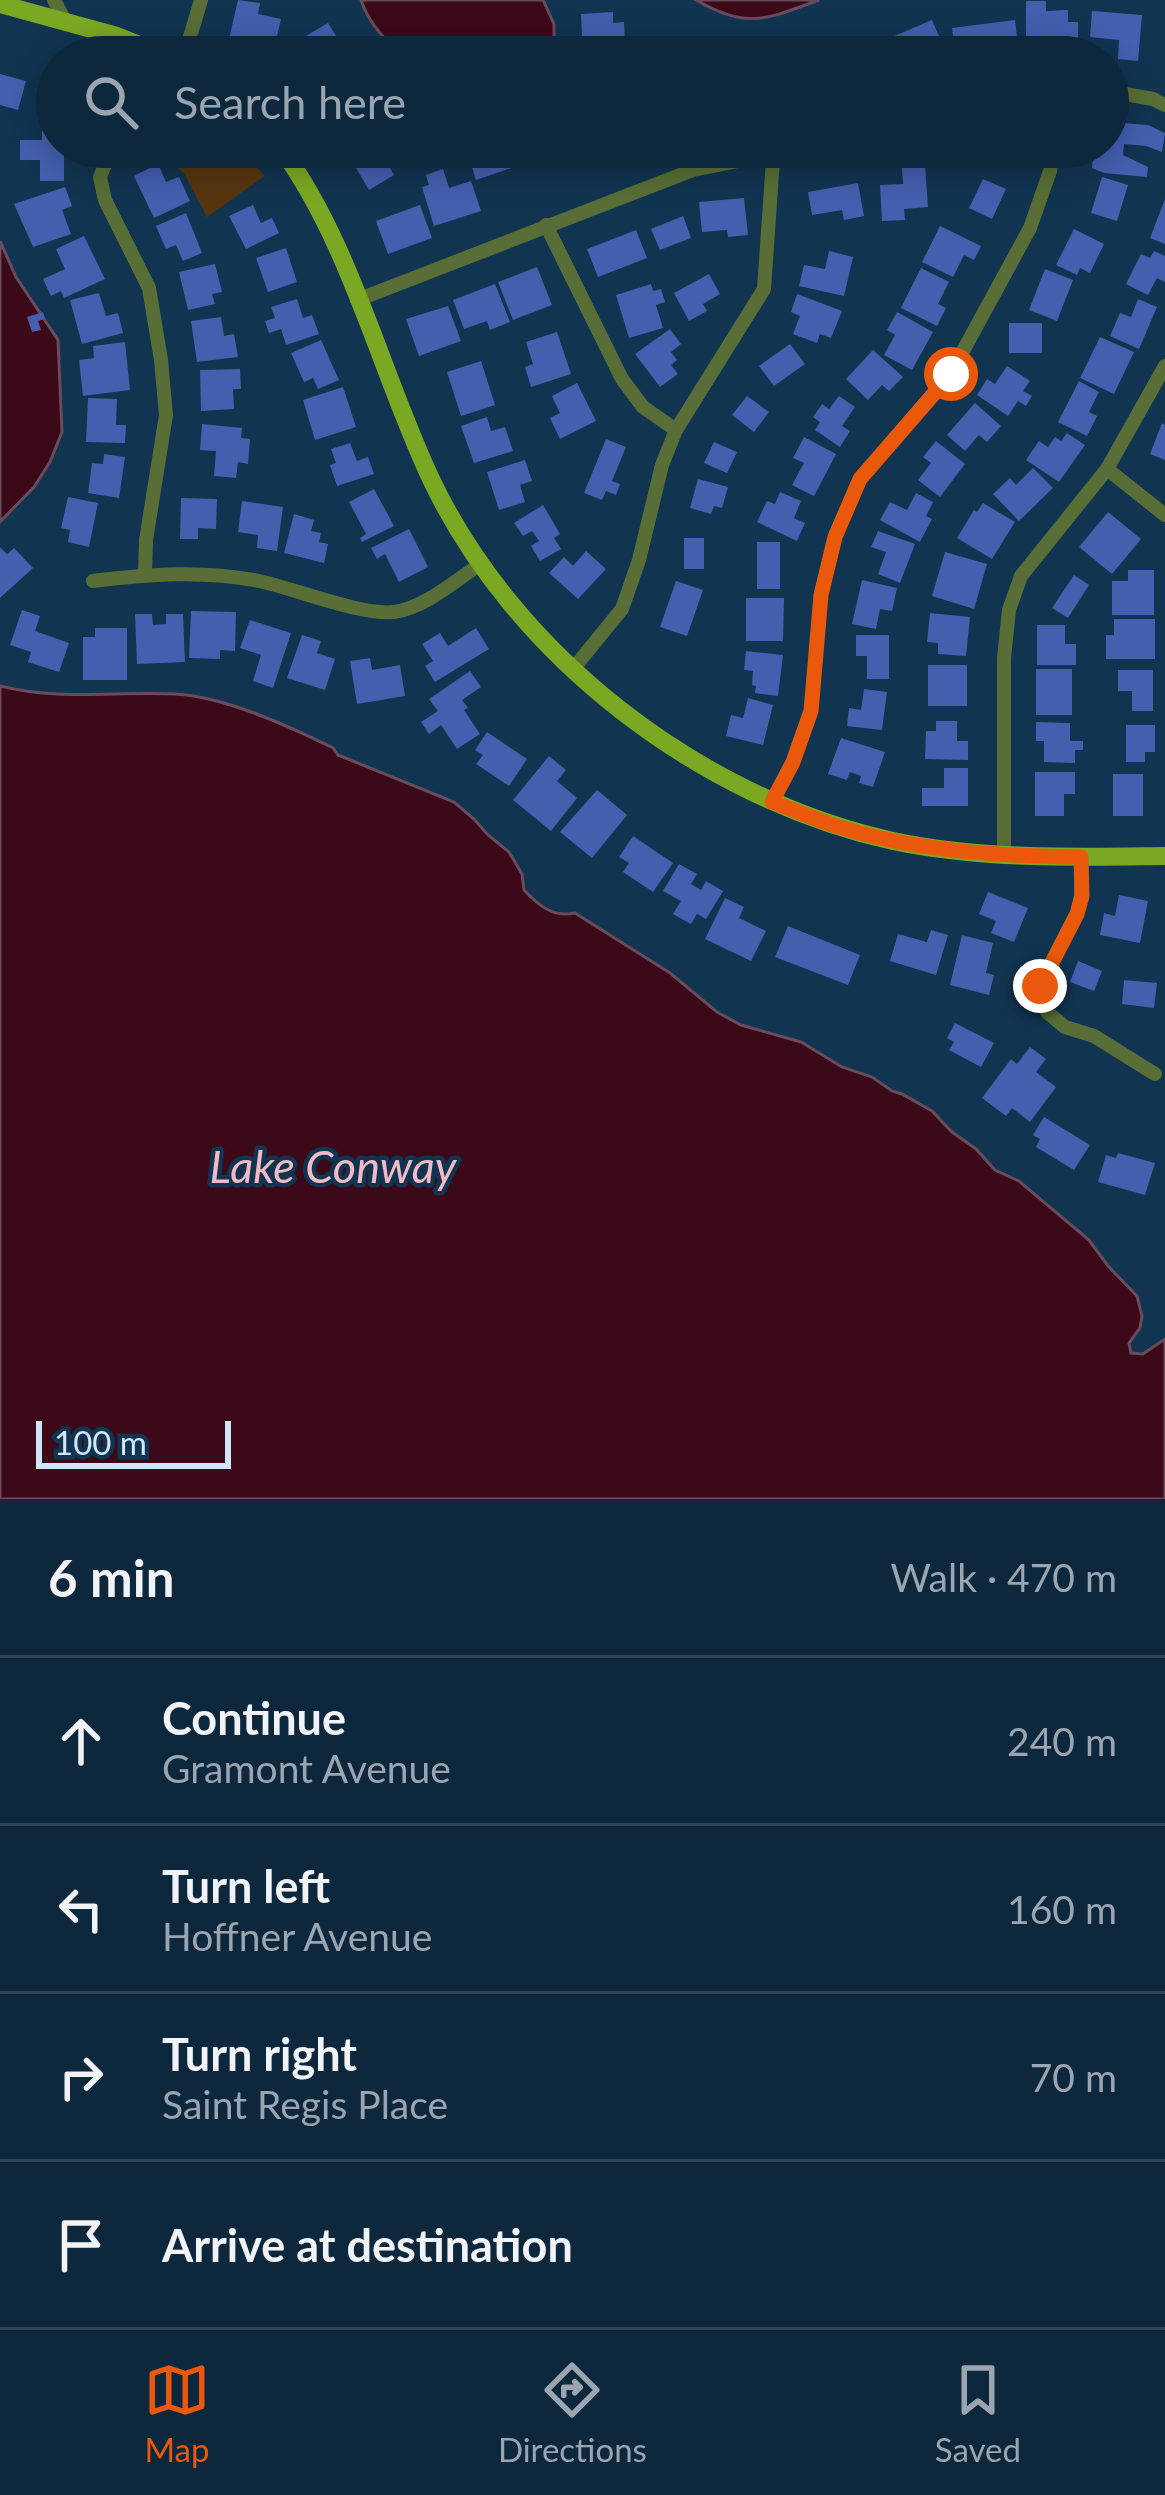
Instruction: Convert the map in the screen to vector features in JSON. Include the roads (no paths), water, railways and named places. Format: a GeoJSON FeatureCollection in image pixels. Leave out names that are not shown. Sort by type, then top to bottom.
{"type":"FeatureCollection","features":[{"type":"Feature","properties":{"kind":"main road"},"geometry":{"type":"LineString","coordinates":[[0,4],[30,5],[109,36]]}},
{"type":"Feature","properties":{"kind":"main road"},"geometry":{"type":"LineString","coordinates":[[295,168],[322,213],[432,481],[453,521],[540,635],[627,716],[667,744],[772,802],[893,841],[1004,856],[1165,856]]}},
{"type":"Feature","properties":{"kind":"street"},"geometry":{"type":"LineString","coordinates":[[54,0],[65,20]]}},
{"type":"Feature","properties":{"kind":"street"},"geometry":{"type":"LineString","coordinates":[[190,36],[201,0]]}},
{"type":"Feature","properties":{"kind":"street"},"geometry":{"type":"LineString","coordinates":[[1129,95],[1165,105]]}},
{"type":"Feature","properties":{"kind":"street"},"geometry":{"type":"LineString","coordinates":[[104,168],[100,177],[105,200],[149,288],[161,360],[166,415],[145,574]]}},
{"type":"Feature","properties":{"kind":"street"},"geometry":{"type":"LineString","coordinates":[[357,300],[703,168]]}},
{"type":"Feature","properties":{"kind":"street"},"geometry":{"type":"LineString","coordinates":[[573,670],[622,609],[676,430],[764,289],[772,168]]}},
{"type":"Feature","properties":{"kind":"street"},"geometry":{"type":"LineString","coordinates":[[772,802],[811,711],[821,595],[835,537],[860,479],[951,374],[1030,228],[1050,168]]}},
{"type":"Feature","properties":{"kind":"street"},"geometry":{"type":"LineString","coordinates":[[546,225],[622,379],[643,407],[676,430]]}},
{"type":"Feature","properties":{"kind":"street"},"geometry":{"type":"LineString","coordinates":[[1004,856],[1004,658],[1009,610],[1021,576],[1107,469],[1165,366]]}},
{"type":"Feature","properties":{"kind":"street"},"geometry":{"type":"LineString","coordinates":[[1107,469],[1165,515]]}},
{"type":"Feature","properties":{"kind":"street"},"geometry":{"type":"LineString","coordinates":[[93,581],[145,574],[221,575],[394,612],[417,605],[482,563]]}},
{"type":"Feature","properties":{"kind":"street"},"geometry":{"type":"LineString","coordinates":[[1081,857],[1082,896],[1077,914],[1040,986],[1047,1012],[1065,1027],[1094,1036],[1155,1074]]}},
{"type":"Feature","properties":{"kind":"water"},"geometry":{"type":"Polygon","coordinates":[[[361,0],[543,0],[554,36],[383,36],[361,0]]]}},
{"type":"Feature","properties":{"kind":"water"},"geometry":{"type":"Polygon","coordinates":[[[696,0],[819,0],[785,12],[744,18],[696,0]]]}},
{"type":"Feature","properties":{"kind":"water"},"geometry":{"type":"Polygon","coordinates":[[[0,241],[16,277],[58,340],[62,432],[34,487],[0,522],[0,241]]]}},
{"type":"Feature","properties":{"kind":"water","name":"Lake Conway"},"geometry":{"type":"Polygon","coordinates":[[[0,686],[44,693],[176,694],[215,701],[277,722],[333,748],[338,755],[454,802],[509,852],[522,874],[524,890],[540,905],[560,914],[575,913],[741,1025],[801,1042],[932,1111],[995,1170],[1019,1181],[1089,1240],[1137,1296],[1142,1316],[1129,1343],[1131,1353],[1143,1354],[1165,1339],[1165,1499],[0,1499],[0,686]]]}}]}
